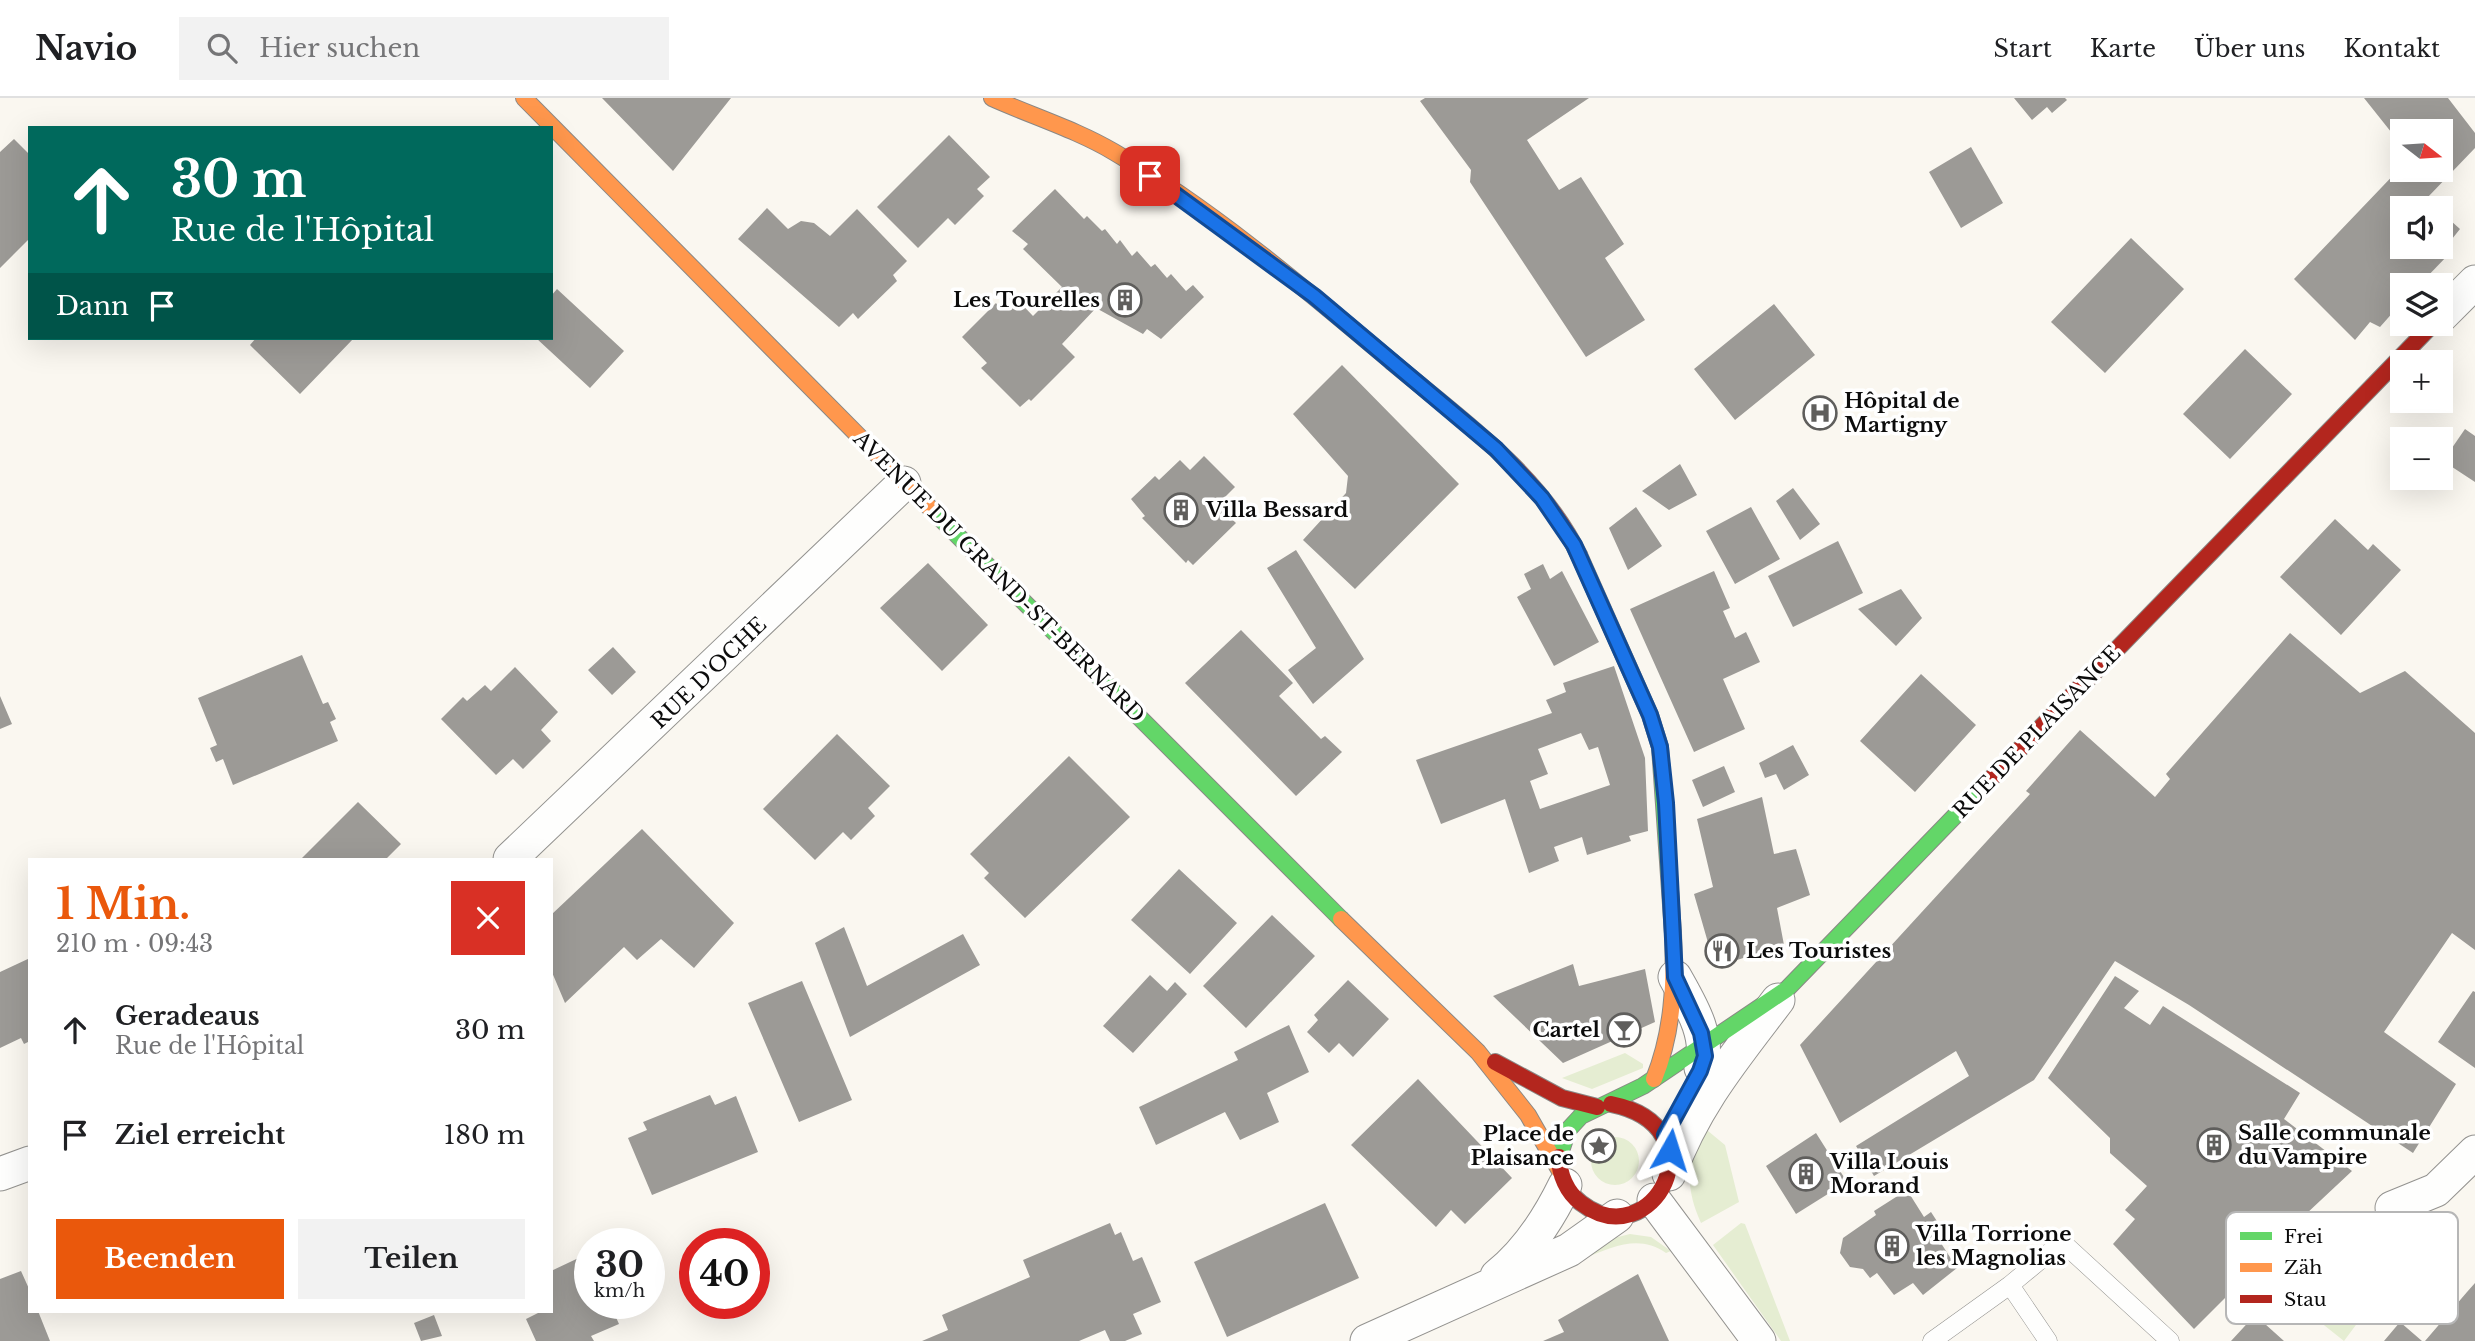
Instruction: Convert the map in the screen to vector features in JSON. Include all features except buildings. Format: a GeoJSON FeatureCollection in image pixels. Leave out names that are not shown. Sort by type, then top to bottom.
{"type":"FeatureCollection","features":[{"type":"Feature","properties":{"kind":"street","name":"AVENUE DU GRAND-ST-BERNARD"},"geometry":{"type":"LineString","coordinates":[[524,98],[552,126]]}},
{"type":"Feature","properties":{"kind":"street"},"geometry":{"type":"LineString","coordinates":[[992,98],[1112,151],[1170,188],[1314,296],[1496,449],[1542,498],[1574,545],[1650,715],[1660,747],[1666,803],[1675,977],[1666,1049],[1654,1079]]}},
{"type":"Feature","properties":{"kind":"street","name":"AVENUE DU GRAND-ST-BERNARD"},"geometry":{"type":"LineString","coordinates":[[553,127],[1197,778],[1478,1052],[1528,1115],[1563,1178]]}},
{"type":"Feature","properties":{"kind":"street"},"geometry":{"type":"LineString","coordinates":[[2453,304],[2475,282]]}},
{"type":"Feature","properties":{"kind":"street","name":"RUE DE PLAISANCE"},"geometry":{"type":"LineString","coordinates":[[1604,1106],[1654,1079],[1785,991],[2421,336]]}},
{"type":"Feature","properties":{"kind":"street","name":"RUE D'OCHE"},"geometry":{"type":"LineString","coordinates":[[511,858],[904,483]]}},
{"type":"Feature","properties":{"kind":"street"},"geometry":{"type":"LineString","coordinates":[[1665,1135],[1700,1071],[1705,1056],[1704,1043],[1675,977]]}},
{"type":"Feature","properties":{"kind":"street"},"geometry":{"type":"LineString","coordinates":[[1367,1341],[1569,1250],[1617,1216],[1637,1211],[1661,1187],[1684,1132],[1700,1106],[1785,991]]}},
{"type":"Feature","properties":{"kind":"street","name":"AVENUE DU GRAND-ST-BERNARD"},"geometry":{"type":"LineString","coordinates":[[1478,1052],[1563,1098],[1604,1106]]}},
{"type":"Feature","properties":{"kind":"street"},"geometry":{"type":"LineString","coordinates":[[1617,1216],[1596,1213],[1584,1207],[1563,1178],[1559,1157],[1564,1135],[1578,1118],[1604,1106],[1643,1111],[1665,1135],[1671,1158],[1661,1187]]}},
{"type":"Feature","properties":{"kind":"street"},"geometry":{"type":"LineString","coordinates":[[2392,1208],[2436,1190],[2475,1152]]}},
{"type":"Feature","properties":{"kind":"street"},"geometry":{"type":"LineString","coordinates":[[0,1174],[28,1164]]}},
{"type":"Feature","properties":{"kind":"street"},"geometry":{"type":"LineString","coordinates":[[1479,1291],[1527,1246],[1550,1215],[1563,1178]]}},
{"type":"Feature","properties":{"kind":"street"},"geometry":{"type":"LineString","coordinates":[[1661,1187],[1759,1341]]}},
{"type":"Feature","properties":{"kind":"lane"},"geometry":{"type":"LineString","coordinates":[[1932,1341],[2010,1285],[2062,1242],[2170,1341]]}},
{"type":"Feature","properties":{"kind":"lane"},"geometry":{"type":"LineString","coordinates":[[2010,1285],[2048,1341]]}},
{"type":"Feature","properties":{"kind":"green space"},"geometry":{"type":"Polygon","coordinates":[[[1625,1053],[1643,1064],[1643,1068],[1592,1089],[1562,1078],[1625,1053]]]}},
{"type":"Feature","properties":{"kind":"green space"},"geometry":{"type":"Polygon","coordinates":[[[1702,1126],[1725,1145],[1739,1202],[1701,1223],[1692,1197],[1690,1174],[1702,1126]]]}},
{"type":"Feature","properties":{"kind":"green space"},"geometry":{"type":"Polygon","coordinates":[[[1615,1137],[1632,1144],[1639,1161],[1632,1178],[1615,1185],[1598,1178],[1591,1161],[1598,1144],[1615,1137]]]}},
{"type":"Feature","properties":{"kind":"green space"},"geometry":{"type":"Polygon","coordinates":[[[1741,1223],[1745,1224],[1790,1341],[1781,1341],[1713,1245],[1741,1223]]]}},
{"type":"Feature","properties":{"kind":"green space"},"geometry":{"type":"Polygon","coordinates":[[[1630,1234],[1651,1237],[1671,1251],[1666,1253],[1656,1247],[1636,1243],[1585,1258],[1610,1239],[1630,1234]]]}},
{"type":"Feature","properties":{"kind":"green space"},"geometry":{"type":"Polygon","coordinates":[[[2323,1324],[2357,1324],[2344,1341],[2323,1324]]]}},
{"type":"Feature","properties":{"kind":"traffic: fast"},"geometry":{"type":"LineString","coordinates":[[931,509],[1341,919]]}},
{"type":"Feature","properties":{"kind":"traffic: fast"},"geometry":{"type":"LineString","coordinates":[[1579,555],[1650,715],[1660,747],[1673,933]]}},
{"type":"Feature","properties":{"kind":"traffic: fast"},"geometry":{"type":"LineString","coordinates":[[1559,1157],[1568,1130],[1581,1116],[1643,1086],[1787,989],[1981,789]]}},
{"type":"Feature","properties":{"kind":"traffic: slow"},"geometry":{"type":"LineString","coordinates":[[524,98],[552,126]]}},
{"type":"Feature","properties":{"kind":"traffic: slow"},"geometry":{"type":"LineString","coordinates":[[992,98],[1085,137],[1151,175],[1258,251],[1392,362]]}},
{"type":"Feature","properties":{"kind":"traffic: slow"},"geometry":{"type":"LineString","coordinates":[[553,127],[931,509]]}},
{"type":"Feature","properties":{"kind":"traffic: slow"},"geometry":{"type":"LineString","coordinates":[[1341,919],[1478,1052],[1528,1115],[1560,1171]]}},
{"type":"Feature","properties":{"kind":"traffic: slow"},"geometry":{"type":"LineString","coordinates":[[1654,1079],[1669,1025],[1674,970],[1673,933]]}},
{"type":"Feature","properties":{"kind":"traffic: jam"},"geometry":{"type":"LineString","coordinates":[[1981,789],[2421,336]]}},
{"type":"Feature","properties":{"kind":"traffic: jam"},"geometry":{"type":"LineString","coordinates":[[1392,362],[1470,426],[1520,473],[1563,526],[1579,555]]}},
{"type":"Feature","properties":{"kind":"traffic: jam"},"geometry":{"type":"LineString","coordinates":[[1495,1062],[1562,1098],[1597,1107]]}},
{"type":"Feature","properties":{"kind":"traffic: jam"},"geometry":{"type":"LineString","coordinates":[[1559,1157],[1565,1183],[1581,1203],[1607,1215],[1631,1214],[1651,1202],[1665,1183],[1669,1160],[1664,1137],[1645,1117],[1611,1104]]}},
{"type":"Feature","properties":{"kind":"place","name":"Les Tourelles"},"geometry":{"type":"Point","coordinates":[1125,300]}},
{"type":"Feature","properties":{"kind":"place","name":"Hôpital de Martigny"},"geometry":{"type":"Point","coordinates":[1820,413]}},
{"type":"Feature","properties":{"kind":"place","name":"Villa Bessard"},"geometry":{"type":"Point","coordinates":[1181,510]}},
{"type":"Feature","properties":{"kind":"place","name":"Les Touristes"},"geometry":{"type":"Point","coordinates":[1722,951]}},
{"type":"Feature","properties":{"kind":"place","name":"Cartel"},"geometry":{"type":"Point","coordinates":[1624,1030]}},
{"type":"Feature","properties":{"kind":"place","name":"Salle communale du Vampire"},"geometry":{"type":"Point","coordinates":[2214,1145]}},
{"type":"Feature","properties":{"kind":"place","name":"Place de Plaisance"},"geometry":{"type":"Point","coordinates":[1599,1146]}},
{"type":"Feature","properties":{"kind":"place","name":"Villa Louis Morand"},"geometry":{"type":"Point","coordinates":[1806,1174]}},
{"type":"Feature","properties":{"kind":"place","name":"Villa Torrione les Magnolias"},"geometry":{"type":"Point","coordinates":[1892,1246]}},
{"type":"Feature","properties":{"kind":"route"},"geometry":{"type":"LineString","coordinates":[[1150,176],[1170,188],[1314,296],[1496,449],[1542,498],[1574,545],[1650,715],[1660,747],[1666,803],[1675,977],[1701,1033],[1705,1056],[1692,1087],[1665,1135],[1670,1150]]}}]}
